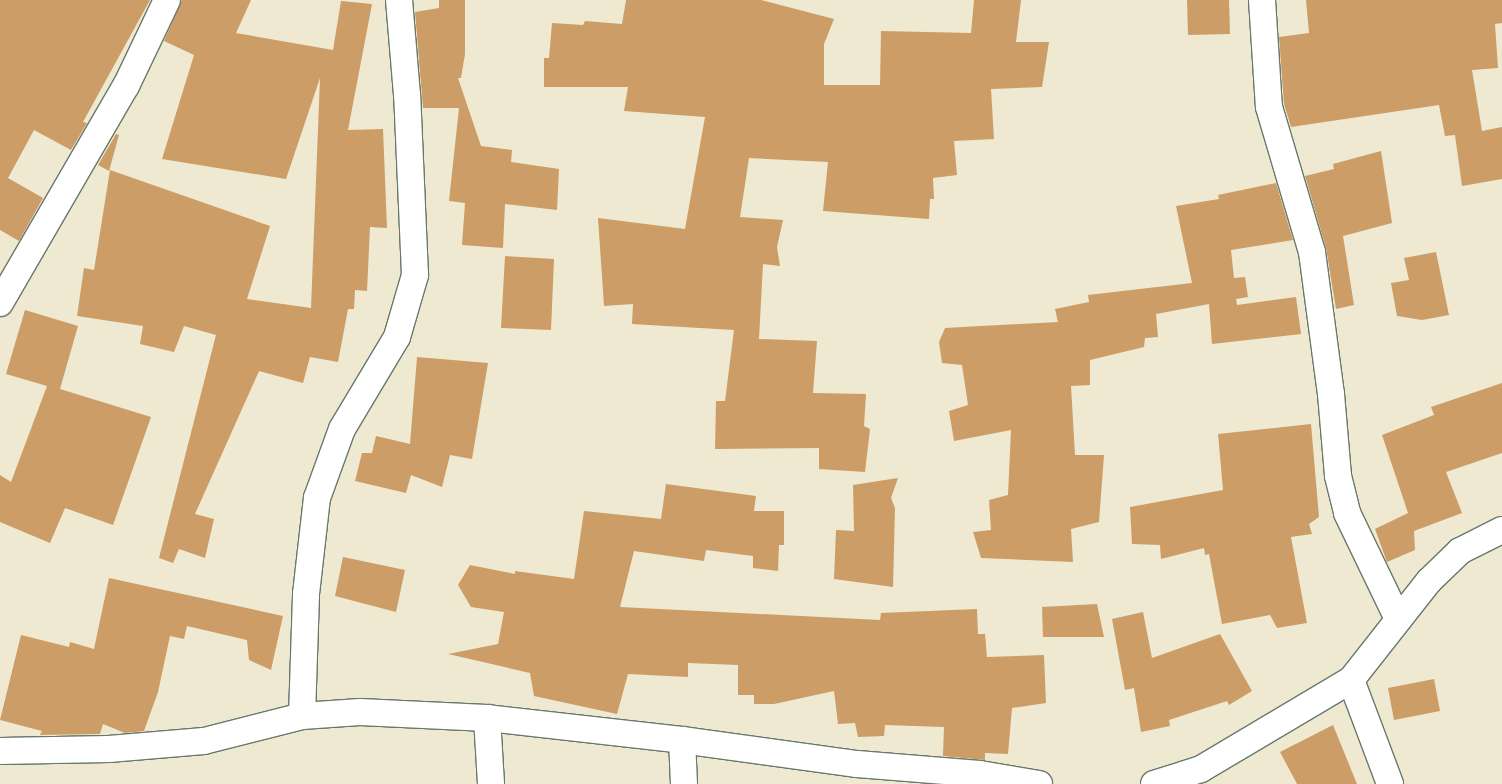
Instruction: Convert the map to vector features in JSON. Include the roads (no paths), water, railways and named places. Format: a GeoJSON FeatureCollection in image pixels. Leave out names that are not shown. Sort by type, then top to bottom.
{"type":"FeatureCollection","features":[{"type":"Feature","properties":{"kind":"street"},"geometry":{"type":"LineString","coordinates":[[0,303],[126,86],[167,0]]}},
{"type":"Feature","properties":{"kind":"street"},"geometry":{"type":"LineString","coordinates":[[302,716],[306,594],[317,498],[342,429],[397,337],[415,275],[399,0]]}},
{"type":"Feature","properties":{"kind":"street"},"geometry":{"type":"LineString","coordinates":[[1262,0],[1269,107],[1312,252],[1331,394],[1338,476],[1347,513],[1398,619]]}},
{"type":"Feature","properties":{"kind":"street"},"geometry":{"type":"LineString","coordinates":[[1154,784],[1201,769],[1351,680],[1429,580],[1460,551],[1502,530]]}},
{"type":"Feature","properties":{"kind":"street"},"geometry":{"type":"LineString","coordinates":[[1351,680],[1390,784]]}},
{"type":"Feature","properties":{"kind":"street"},"geometry":{"type":"LineString","coordinates":[[0,751],[109,749],[204,741],[302,716],[360,712],[487,718],[682,740],[857,764],[980,774],[1039,784]]}},
{"type":"Feature","properties":{"kind":"street"},"geometry":{"type":"LineString","coordinates":[[487,718],[490,784]]}},
{"type":"Feature","properties":{"kind":"street"},"geometry":{"type":"LineString","coordinates":[[682,740],[684,784]]}}]}
